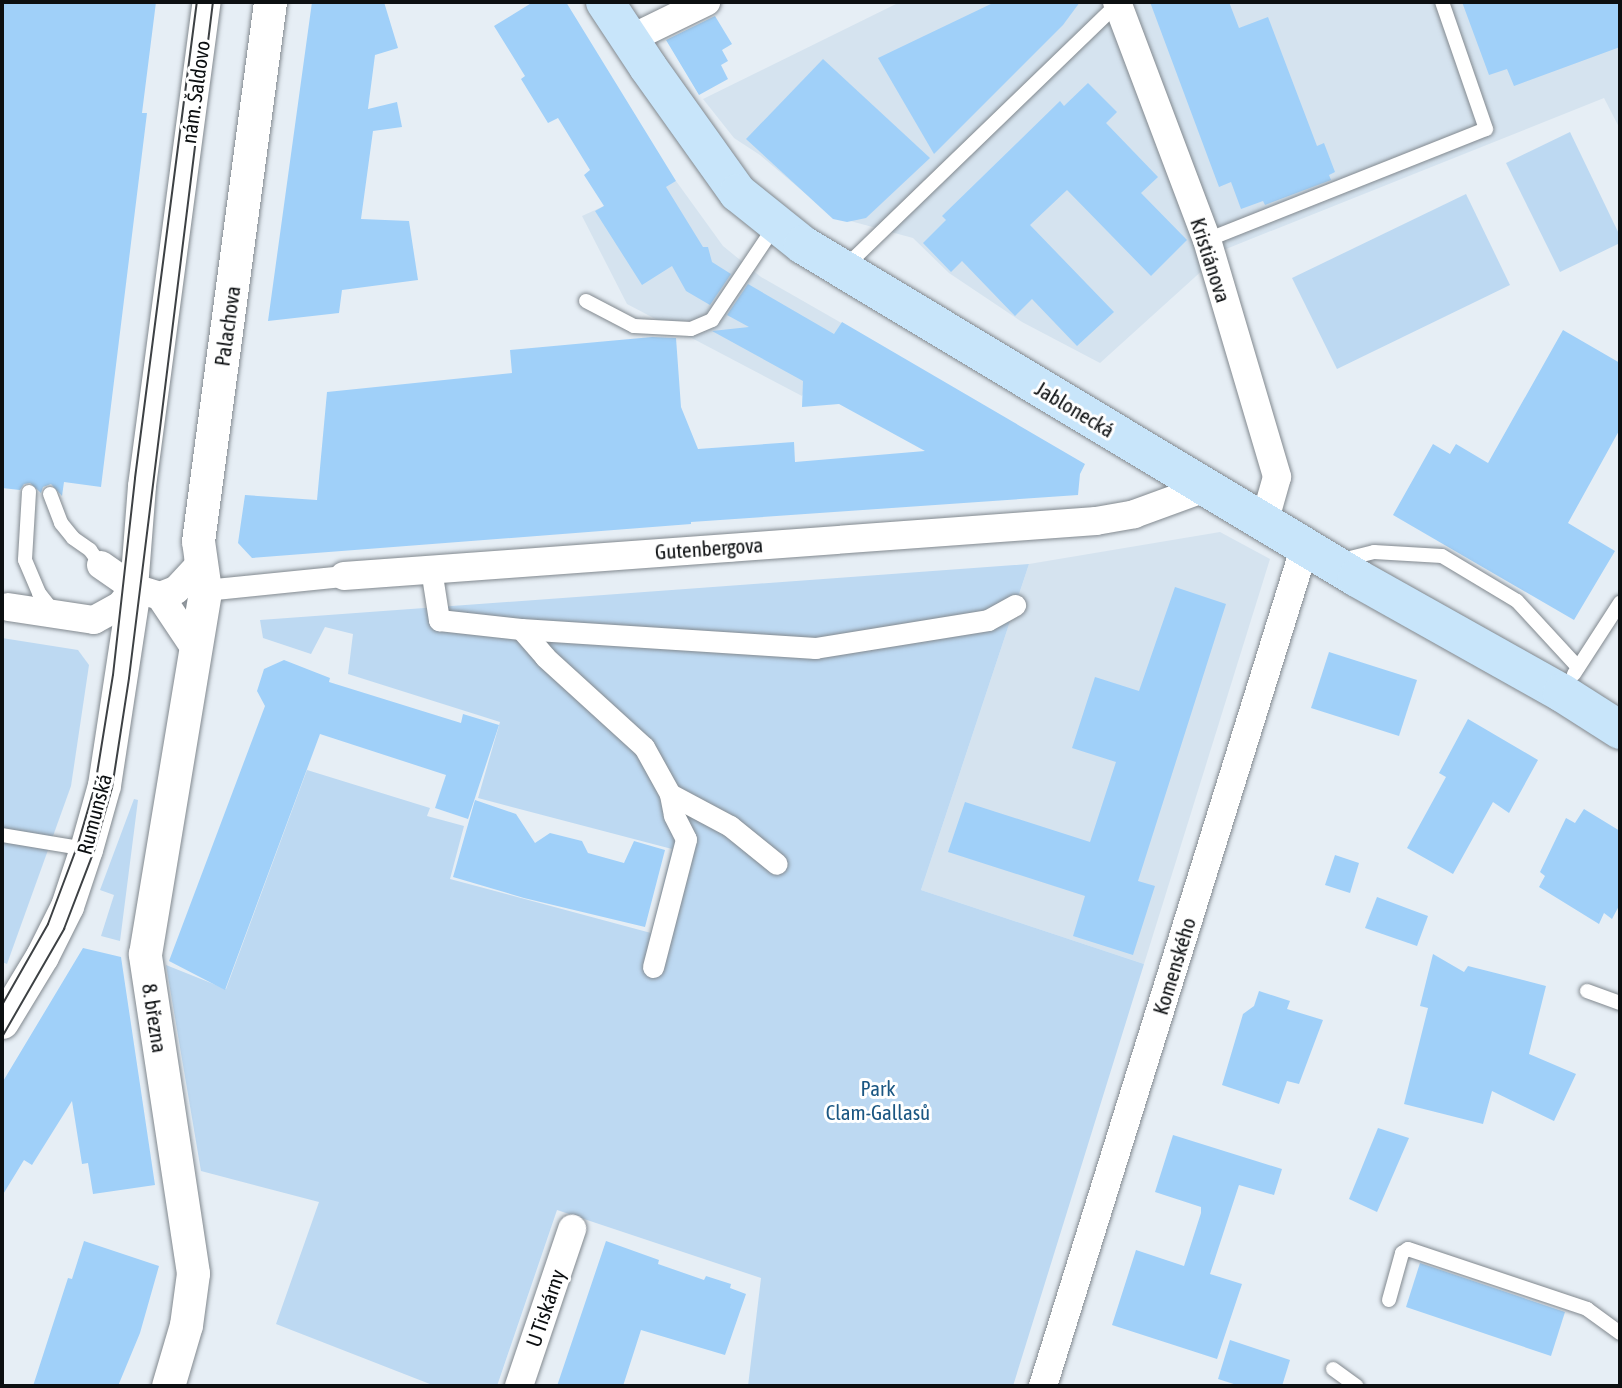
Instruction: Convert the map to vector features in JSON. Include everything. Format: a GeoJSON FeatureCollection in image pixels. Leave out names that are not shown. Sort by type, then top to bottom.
{"type":"FeatureCollection","features":[{"type":"Feature","properties":{"kind":"main road","name":"Jablonecká"},"geometry":{"type":"LineString","coordinates":[[605,2],[738,193],[841,271],[1318,554],[1570,680],[1620,730]]}},
{"type":"Feature","properties":{"kind":"street","name":"nám. Šaldovo"},"geometry":{"type":"LineString","coordinates":[[147,592],[142,486],[207,2]]}},
{"type":"Feature","properties":{"kind":"street","name":"Palachova"},"geometry":{"type":"LineString","coordinates":[[196,650],[205,590],[198,541],[270,2]]}},
{"type":"Feature","properties":{"kind":"street"},"geometry":{"type":"LineString","coordinates":[[630,39],[706,2]]}},
{"type":"Feature","properties":{"kind":"street","name":"Kristiánova"},"geometry":{"type":"LineString","coordinates":[[1118,3],[1207,240],[1277,477],[1264,523]]}},
{"type":"Feature","properties":{"kind":"street","name":"Gutenbergova"},"geometry":{"type":"LineString","coordinates":[[205,590],[432,569],[1096,521],[1134,514],[1208,487]]}},
{"type":"Feature","properties":{"kind":"street"},"geometry":{"type":"LineString","coordinates":[[5,607],[94,620],[147,592],[176,590],[199,565],[198,541]]}},
{"type":"Feature","properties":{"kind":"street","name":"Komenského"},"geometry":{"type":"LineString","coordinates":[[1043,1386],[1318,554]]}},
{"type":"Feature","properties":{"kind":"street"},"geometry":{"type":"LineString","coordinates":[[101,565],[147,592],[196,650]]}},
{"type":"Feature","properties":{"kind":"street"},"geometry":{"type":"LineString","coordinates":[[432,569],[439,620],[521,629],[815,648],[988,620],[1015,605]]}},
{"type":"Feature","properties":{"kind":"street","name":"Rumunská"},"geometry":{"type":"LineString","coordinates":[[2,1022],[52,936],[66,906],[86,849],[104,785],[147,592]]}},
{"type":"Feature","properties":{"kind":"street"},"geometry":{"type":"LineString","coordinates":[[521,629],[545,657],[644,747],[670,794],[674,815],[687,839],[653,967]]}},
{"type":"Feature","properties":{"kind":"street","name":"8. března"},"geometry":{"type":"LineString","coordinates":[[168,1386],[186,1325],[193,1273],[145,954],[196,650]]}},
{"type":"Feature","properties":{"kind":"street"},"geometry":{"type":"LineString","coordinates":[[670,794],[730,826],[777,864]]}},
{"type":"Feature","properties":{"kind":"street","name":"U Tiskárny"},"geometry":{"type":"LineString","coordinates":[[519,1386],[572,1229]]}},
{"type":"Feature","properties":{"kind":"lane"},"geometry":{"type":"LineString","coordinates":[[1207,240],[1486,129],[1442,2]]}},
{"type":"Feature","properties":{"kind":"lane"},"geometry":{"type":"LineString","coordinates":[[841,271],[1118,3]]}},
{"type":"Feature","properties":{"kind":"lane"},"geometry":{"type":"LineString","coordinates":[[586,301],[635,327],[691,329],[712,320],[776,224]]}},
{"type":"Feature","properties":{"kind":"lane"},"geometry":{"type":"LineString","coordinates":[[29,492],[26,560],[39,593],[56,614]]}},
{"type":"Feature","properties":{"kind":"lane"},"geometry":{"type":"LineString","coordinates":[[50,494],[61,523],[73,538],[90,550],[101,565]]}},
{"type":"Feature","properties":{"kind":"lane"},"geometry":{"type":"LineString","coordinates":[[1318,554],[1374,552],[1441,556],[1517,601],[1570,680],[1620,603]]}},
{"type":"Feature","properties":{"kind":"lane"},"geometry":{"type":"LineString","coordinates":[[2,835],[86,849]]}},
{"type":"Feature","properties":{"kind":"lane"},"geometry":{"type":"LineString","coordinates":[[1587,991],[1620,1003]]}},
{"type":"Feature","properties":{"kind":"lane"},"geometry":{"type":"LineString","coordinates":[[1388,1300],[1402,1253],[1408,1249],[1587,1309],[1620,1333]]}},
{"type":"Feature","properties":{"kind":"lane"},"geometry":{"type":"LineString","coordinates":[[1333,1369],[1356,1386]]}},
{"type":"Feature","properties":{"kind":"shaded area"},"geometry":{"type":"Polygon","coordinates":[[[900,2],[1620,2],[1620,129],[1604,98],[1226,249],[1100,363],[1022,322],[949,273],[913,238],[832,216],[760,155],[734,138],[703,99],[900,2]]]}},
{"type":"Feature","properties":{"kind":"shaded area"},"geometry":{"type":"Polygon","coordinates":[[[676,181],[723,246],[761,277],[845,325],[802,396],[627,304],[582,216],[604,206],[652,195],[676,181]]]}},
{"type":"Feature","properties":{"kind":"shaded area"},"geometry":{"type":"Polygon","coordinates":[[[1220,532],[1270,559],[1144,964],[921,890],[1029,564],[1220,532]]]}},
{"type":"Feature","properties":{"kind":"green space"},"geometry":{"type":"Polygon","coordinates":[[[1570,132],[1620,236],[1620,243],[1560,272],[1506,163],[1570,132]]]}},
{"type":"Feature","properties":{"kind":"green space"},"geometry":{"type":"Polygon","coordinates":[[[1466,194],[1510,285],[1337,369],[1292,278],[1466,194]]]}},
{"type":"Feature","properties":{"kind":"green space","name":"Park Clam-Gallasů"},"geometry":{"type":"Polygon","coordinates":[[[1029,564],[921,890],[1144,964],[1013,1386],[748,1386],[761,1278],[557,1210],[497,1386],[435,1386],[276,1324],[319,1202],[201,1171],[166,965],[226,989],[307,770],[430,808],[427,816],[464,826],[450,879],[651,933],[672,849],[478,798],[500,722],[348,674],[353,634],[325,627],[311,654],[263,638],[260,620],[1029,564]]]}},
{"type":"Feature","properties":{"kind":"green space"},"geometry":{"type":"Polygon","coordinates":[[[2,638],[78,650],[89,665],[71,786],[7,964],[2,962],[2,638]]]}},
{"type":"Feature","properties":{"kind":"green space"},"geometry":{"type":"Polygon","coordinates":[[[134,799],[138,800],[120,941],[101,936],[114,895],[100,890],[134,799]]]}},
{"type":"Feature","properties":{"kind":"building"},"geometry":{"type":"Polygon","coordinates":[[[2,2],[156,2],[142,113],[147,113],[101,487],[64,482],[62,496],[51,484],[43,487],[41,493],[30,483],[24,484],[20,490],[2,488],[2,2]]]}},
{"type":"Feature","properties":{"kind":"building"},"geometry":{"type":"Polygon","coordinates":[[[312,2],[384,2],[398,48],[375,55],[368,109],[397,102],[402,127],[373,131],[361,219],[409,221],[418,280],[342,290],[339,313],[268,321],[312,2]]]}},
{"type":"Feature","properties":{"kind":"building"},"geometry":{"type":"Polygon","coordinates":[[[533,2],[566,2],[676,181],[666,187],[703,247],[708,247],[712,262],[731,274],[710,305],[686,291],[672,266],[642,285],[595,211],[604,206],[584,175],[590,170],[558,118],[548,123],[521,79],[525,76],[494,26],[533,2]]]}},
{"type":"Feature","properties":{"kind":"building"},"geometry":{"type":"Polygon","coordinates":[[[995,2],[1080,2],[1063,25],[934,154],[878,58],[995,2]]]}},
{"type":"Feature","properties":{"kind":"building"},"geometry":{"type":"Polygon","coordinates":[[[1150,2],[1229,2],[1239,28],[1268,17],[1317,146],[1324,143],[1335,172],[1329,175],[1331,180],[1265,205],[1263,201],[1241,209],[1231,182],[1219,187],[1150,2]]]}},
{"type":"Feature","properties":{"kind":"building"},"geometry":{"type":"Polygon","coordinates":[[[1462,2],[1620,2],[1620,47],[1514,86],[1507,69],[1489,75],[1462,2]]]}},
{"type":"Feature","properties":{"kind":"building"},"geometry":{"type":"Polygon","coordinates":[[[715,16],[732,44],[722,50],[728,61],[721,65],[728,79],[699,95],[666,40],[715,16]]]}},
{"type":"Feature","properties":{"kind":"building"},"geometry":{"type":"Polygon","coordinates":[[[823,59],[930,158],[866,218],[847,222],[833,219],[746,139],[823,59]]]}},
{"type":"Feature","properties":{"kind":"building"},"geometry":{"type":"Polygon","coordinates":[[[1088,83],[1117,112],[1106,123],[1158,177],[1141,193],[1187,240],[1151,276],[1067,190],[1030,225],[1114,312],[1077,346],[1032,299],[1015,316],[962,261],[951,272],[923,243],[946,220],[942,216],[1060,101],[1064,106],[1088,83]]]}},
{"type":"Feature","properties":{"kind":"building"},"geometry":{"type":"Polygon","coordinates":[[[748,284],[834,334],[842,322],[1085,464],[1080,474],[1078,495],[691,522],[252,558],[238,543],[245,495],[317,500],[327,392],[512,373],[510,350],[652,337],[676,338],[681,407],[698,449],[794,442],[795,462],[925,451],[839,404],[802,407],[803,381],[712,331],[749,327],[727,315],[748,284]]]}},
{"type":"Feature","properties":{"kind":"building"},"geometry":{"type":"Polygon","coordinates":[[[1563,330],[1620,363],[1620,429],[1568,523],[1615,551],[1574,620],[1393,515],[1433,444],[1450,454],[1456,444],[1488,463],[1563,330]]]}},
{"type":"Feature","properties":{"kind":"building"},"geometry":{"type":"Polygon","coordinates":[[[1175,587],[1226,604],[1138,881],[1155,886],[1133,955],[1073,936],[1085,896],[948,852],[965,802],[1090,842],[1116,762],[1072,748],[1095,677],[1139,691],[1175,587]]]}},
{"type":"Feature","properties":{"kind":"building"},"geometry":{"type":"Polygon","coordinates":[[[1329,652],[1417,680],[1399,736],[1311,708],[1329,652]]]}},
{"type":"Feature","properties":{"kind":"building"},"geometry":{"type":"Polygon","coordinates":[[[284,660],[330,678],[329,682],[461,723],[463,714],[499,725],[468,819],[435,808],[446,775],[320,734],[225,990],[169,961],[265,706],[257,691],[264,669],[284,660]]]}},
{"type":"Feature","properties":{"kind":"building"},"geometry":{"type":"Polygon","coordinates":[[[1468,719],[1538,760],[1509,813],[1493,802],[1453,874],[1407,848],[1446,777],[1439,773],[1468,719]]]}},
{"type":"Feature","properties":{"kind":"building"},"geometry":{"type":"Polygon","coordinates":[[[475,800],[516,814],[535,843],[550,833],[582,841],[588,853],[624,863],[634,841],[665,850],[645,927],[524,898],[453,877],[475,800]]]}},
{"type":"Feature","properties":{"kind":"building"},"geometry":{"type":"Polygon","coordinates":[[[1584,809],[1620,831],[1620,904],[1612,919],[1604,913],[1599,924],[1539,887],[1545,876],[1540,872],[1566,818],[1575,823],[1584,809]]]}},
{"type":"Feature","properties":{"kind":"building"},"geometry":{"type":"Polygon","coordinates":[[[1335,855],[1359,863],[1350,893],[1325,885],[1335,855]]]}},
{"type":"Feature","properties":{"kind":"building"},"geometry":{"type":"Polygon","coordinates":[[[1377,897],[1428,916],[1417,946],[1365,928],[1377,897]]]}},
{"type":"Feature","properties":{"kind":"building"},"geometry":{"type":"Polygon","coordinates":[[[83,948],[121,957],[155,1185],[93,1194],[88,1163],[82,1164],[72,1101],[32,1165],[24,1160],[2,1196],[2,1083],[83,948]]]}},
{"type":"Feature","properties":{"kind":"building"},"geometry":{"type":"Polygon","coordinates":[[[1433,954],[1464,972],[1468,966],[1546,986],[1529,1054],[1576,1074],[1554,1121],[1492,1091],[1483,1124],[1404,1104],[1428,1008],[1420,1006],[1433,954]]]}},
{"type":"Feature","properties":{"kind":"building"},"geometry":{"type":"Polygon","coordinates":[[[1259,991],[1290,1001],[1287,1009],[1323,1020],[1299,1084],[1287,1081],[1279,1104],[1222,1085],[1243,1014],[1254,1006],[1259,991]]]}},
{"type":"Feature","properties":{"kind":"building"},"geometry":{"type":"Polygon","coordinates":[[[1378,1128],[1409,1138],[1377,1212],[1349,1199],[1378,1128]]]}},
{"type":"Feature","properties":{"kind":"building"},"geometry":{"type":"Polygon","coordinates":[[[1173,1135],[1282,1169],[1274,1195],[1239,1185],[1210,1274],[1242,1284],[1217,1359],[1112,1325],[1136,1250],[1184,1266],[1201,1207],[1155,1192],[1173,1135]]]}},
{"type":"Feature","properties":{"kind":"building"},"geometry":{"type":"Polygon","coordinates":[[[84,1241],[159,1266],[140,1333],[118,1386],[33,1386],[68,1278],[72,1279],[84,1241]]]}},
{"type":"Feature","properties":{"kind":"building"},"geometry":{"type":"Polygon","coordinates":[[[606,1241],[659,1260],[658,1264],[704,1280],[706,1276],[731,1284],[730,1288],[746,1294],[725,1355],[641,1330],[623,1386],[557,1386],[606,1241]]]}},
{"type":"Feature","properties":{"kind":"building"},"geometry":{"type":"Polygon","coordinates":[[[1420,1263],[1565,1312],[1551,1356],[1406,1307],[1420,1263]]]}},
{"type":"Feature","properties":{"kind":"building"},"geometry":{"type":"Polygon","coordinates":[[[1230,1340],[1290,1360],[1282,1386],[1240,1386],[1218,1379],[1230,1340]]]}},
{"type":"Feature","properties":{"kind":"tram line"},"geometry":{"type":"LineString","coordinates":[[2,1005],[48,924],[77,847],[95,786],[113,675],[135,478],[197,2]]}},
{"type":"Feature","properties":{"kind":"tram line"},"geometry":{"type":"LineString","coordinates":[[2,1037],[64,929],[94,851],[112,788],[129,678],[213,2]]}}]}
